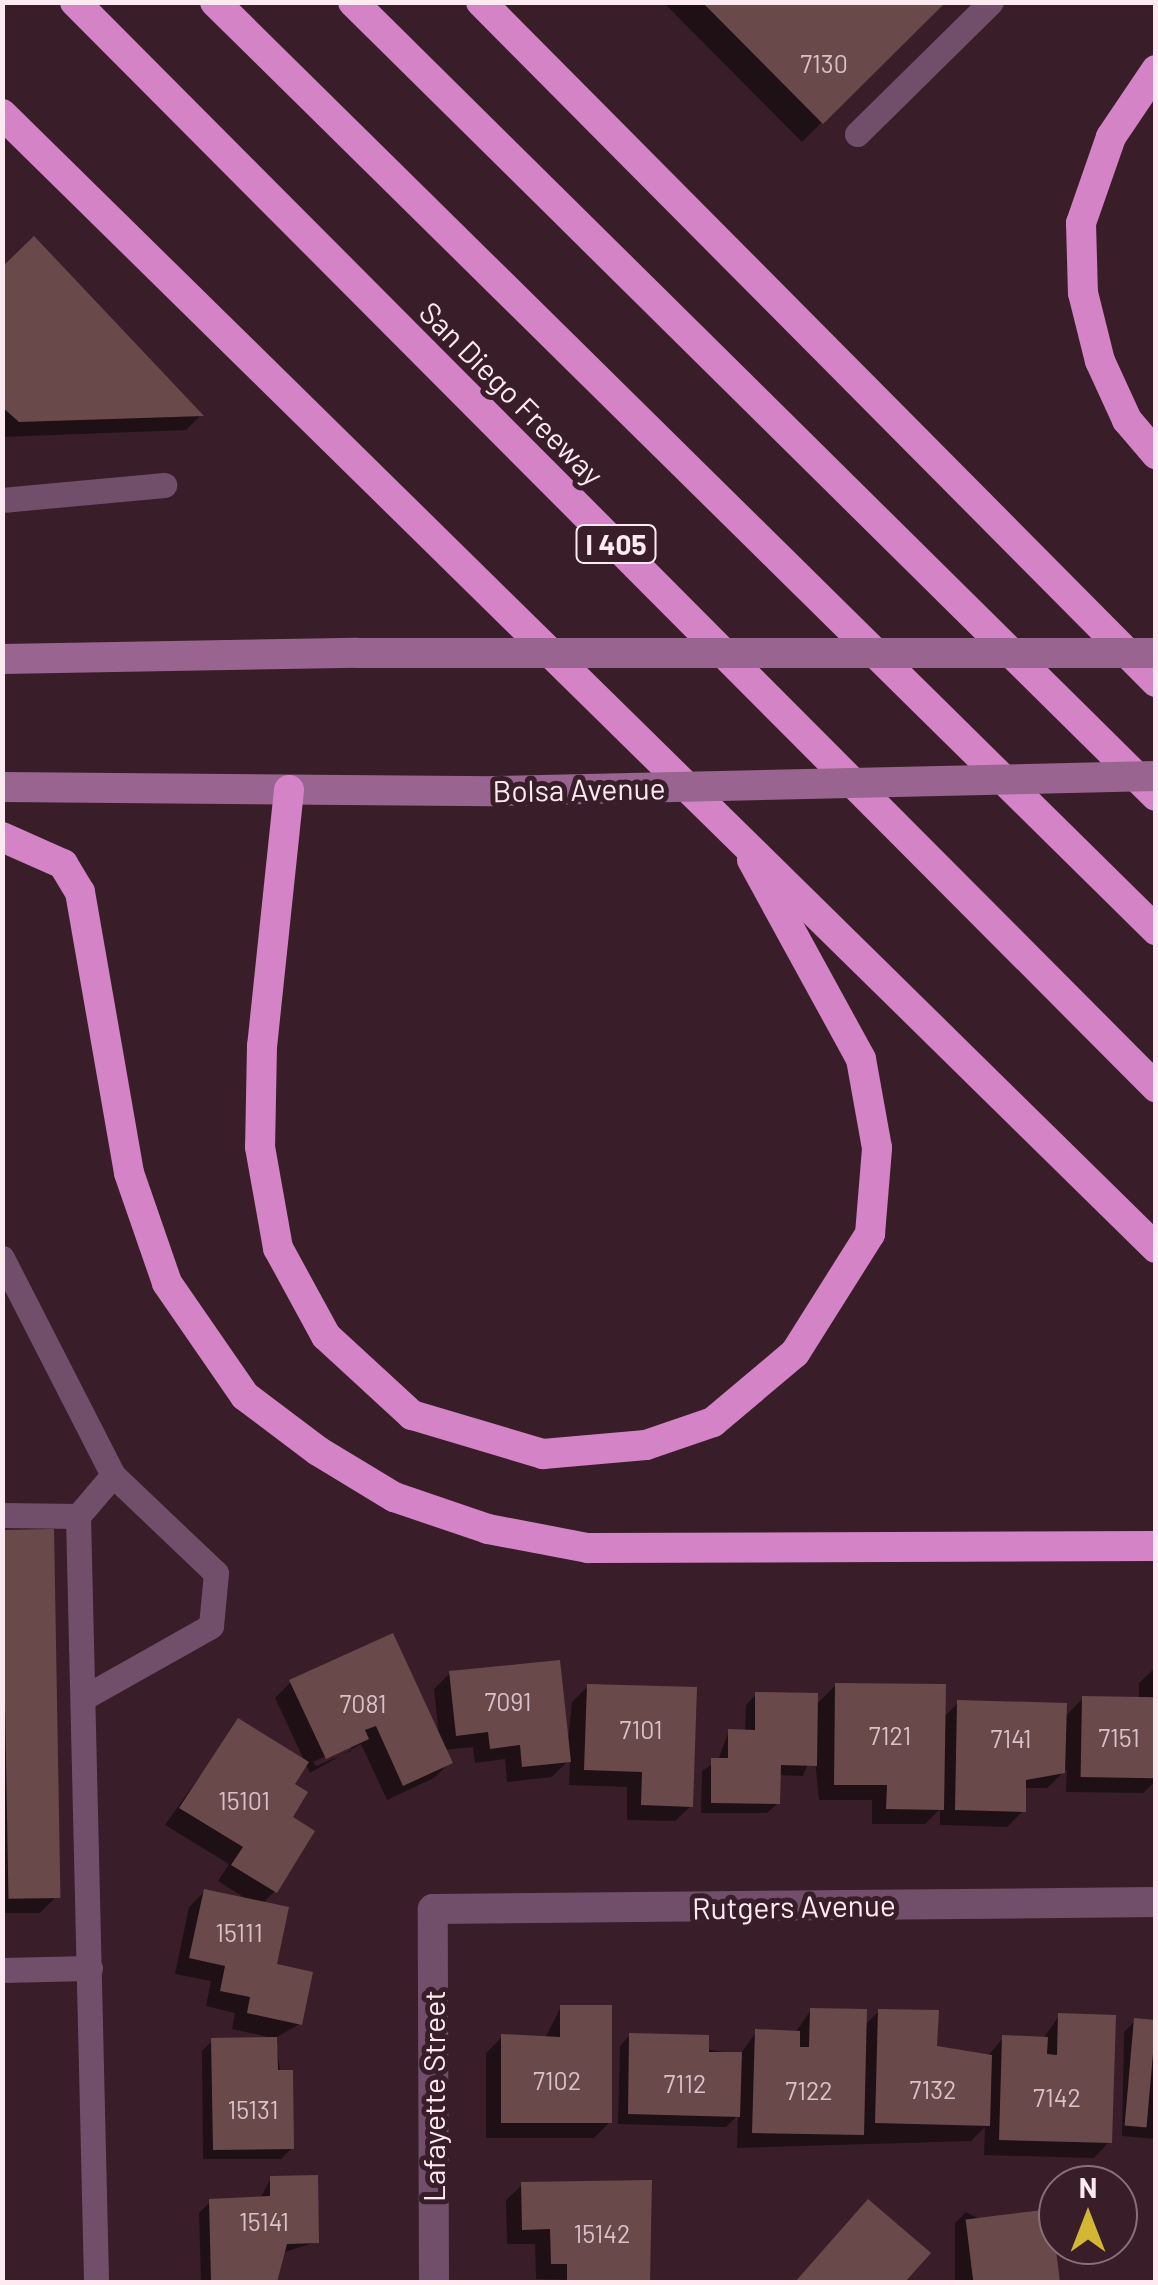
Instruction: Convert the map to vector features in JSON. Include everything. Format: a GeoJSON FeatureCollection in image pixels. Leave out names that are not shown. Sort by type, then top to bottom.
{"type":"FeatureCollection","features":[{"type":"Feature","properties":{"kind":"highway","name":"San Diego Freeway"},"geometry":{"type":"LineString","coordinates":[[75,2],[1156,1087]]}},
{"type":"Feature","properties":{"kind":"highway"},"geometry":{"type":"LineString","coordinates":[[215,2],[1156,930]]}},
{"type":"Feature","properties":{"kind":"highway"},"geometry":{"type":"LineString","coordinates":[[353,2],[1156,796]]}},
{"type":"Feature","properties":{"kind":"highway"},"geometry":{"type":"LineString","coordinates":[[480,2],[1156,682]]}},
{"type":"Feature","properties":{"kind":"highway"},"geometry":{"type":"LineString","coordinates":[[1156,70],[1111,137],[1081,222],[1083,294],[1100,360],[1127,420],[1156,454]]}},
{"type":"Feature","properties":{"kind":"highway"},"geometry":{"type":"LineString","coordinates":[[2,114],[752,860],[1156,1248]]}},
{"type":"Feature","properties":{"kind":"highway"},"geometry":{"type":"LineString","coordinates":[[289,790],[262,1046],[260,1147],[278,1248],[326,1336],[412,1415],[543,1454],[646,1446],[713,1422],[794,1353],[870,1234],[877,1148],[861,1059],[752,860]]}},
{"type":"Feature","properties":{"kind":"highway"},"geometry":{"type":"LineString","coordinates":[[2,836],[62,864],[80,892],[129,1172],[166,1282],[245,1396],[318,1452],[394,1497],[488,1529],[588,1548],[1156,1546]]}},
{"type":"Feature","properties":{"kind":"main road"},"geometry":{"type":"LineString","coordinates":[[2,658],[357,653],[1156,653]]}},
{"type":"Feature","properties":{"kind":"main road","name":"Bolsa Avenue"},"geometry":{"type":"LineString","coordinates":[[2,788],[495,791],[1156,776]]}},
{"type":"Feature","properties":{"kind":"street","name":"Rutgers Avenue"},"geometry":{"type":"LineString","coordinates":[[433,1909],[1156,1902]]}},
{"type":"Feature","properties":{"kind":"street","name":"Lafayette Street"},"geometry":{"type":"LineString","coordinates":[[433,1909],[434,2282]]}},
{"type":"Feature","properties":{"kind":"lane"},"geometry":{"type":"LineString","coordinates":[[857,134],[990,2]]}},
{"type":"Feature","properties":{"kind":"lane"},"geometry":{"type":"LineString","coordinates":[[2,500],[164,485]]}},
{"type":"Feature","properties":{"kind":"lane"},"geometry":{"type":"LineString","coordinates":[[2,1258],[113,1475],[216,1573],[218,1599],[211,1626],[85,1697]]}},
{"type":"Feature","properties":{"kind":"lane"},"geometry":{"type":"LineString","coordinates":[[96,2282],[78,1516],[113,1475]]}},
{"type":"Feature","properties":{"kind":"lane"},"geometry":{"type":"LineString","coordinates":[[2,1515],[78,1516]]}},
{"type":"Feature","properties":{"kind":"lane"},"geometry":{"type":"LineString","coordinates":[[2,1970],[90,1968]]}},
{"type":"Feature","properties":{"kind":"building"},"geometry":{"type":"Polygon","coordinates":[[[702,2],[946,2],[823,124],[702,2]]]}},
{"type":"Feature","properties":{"kind":"building"},"geometry":{"type":"Polygon","coordinates":[[[34,236],[204,416],[19,422],[2,407],[2,267],[34,236]]]}},
{"type":"Feature","properties":{"kind":"building"},"geometry":{"type":"Polygon","coordinates":[[[54,1529],[60,1898],[8,1899],[2,1530],[54,1529]]]}},
{"type":"Feature","properties":{"kind":"building"},"geometry":{"type":"Polygon","coordinates":[[[393,1633],[453,1763],[403,1786],[376,1726],[365,1730],[369,1739],[326,1759],[289,1680],[393,1633]]]}},
{"type":"Feature","properties":{"kind":"building"},"geometry":{"type":"Polygon","coordinates":[[[560,1660],[571,1762],[522,1767],[520,1745],[490,1749],[488,1732],[456,1736],[449,1671],[560,1660]]]}},
{"type":"Feature","properties":{"kind":"building"},"geometry":{"type":"Polygon","coordinates":[[[835,1683],[946,1684],[944,1810],[886,1809],[887,1785],[834,1785],[835,1683]]]}},
{"type":"Feature","properties":{"kind":"building"},"geometry":{"type":"Polygon","coordinates":[[[587,1684],[697,1687],[693,1807],[641,1805],[642,1772],[584,1770],[587,1684]]]}},
{"type":"Feature","properties":{"kind":"building"},"geometry":{"type":"Polygon","coordinates":[[[755,1692],[818,1693],[817,1766],[781,1765],[780,1804],[711,1803],[711,1758],[728,1758],[728,1729],[755,1730],[755,1692]]]}},
{"type":"Feature","properties":{"kind":"building"},"geometry":{"type":"Polygon","coordinates":[[[1082,1696],[1156,1697],[1155,1778],[1081,1777],[1082,1696]]]}},
{"type":"Feature","properties":{"kind":"building"},"geometry":{"type":"Polygon","coordinates":[[[957,1700],[1067,1703],[1065,1773],[1026,1780],[1026,1812],[955,1810],[957,1700]]]}},
{"type":"Feature","properties":{"kind":"building"},"geometry":{"type":"Polygon","coordinates":[[[238,1718],[309,1762],[295,1784],[308,1792],[293,1817],[315,1831],[277,1893],[231,1865],[243,1847],[179,1808],[238,1718]]]}},
{"type":"Feature","properties":{"kind":"building"},"geometry":{"type":"Polygon","coordinates":[[[204,1889],[289,1907],[277,1964],[313,1972],[302,2025],[247,2013],[250,1997],[220,1991],[225,1966],[189,1958],[204,1889]]]}},
{"type":"Feature","properties":{"kind":"building"},"geometry":{"type":"Polygon","coordinates":[[[560,2005],[612,2005],[612,2123],[501,2123],[501,2034],[560,2037],[560,2005]]]}},
{"type":"Feature","properties":{"kind":"building"},"geometry":{"type":"Polygon","coordinates":[[[810,2008],[867,2009],[864,2135],[752,2133],[755,2029],[800,2031],[800,2047],[809,2047],[810,2008]]]}},
{"type":"Feature","properties":{"kind":"building"},"geometry":{"type":"Polygon","coordinates":[[[878,2009],[939,2010],[937,2046],[992,2055],[990,2126],[875,2123],[878,2009]]]}},
{"type":"Feature","properties":{"kind":"building"},"geometry":{"type":"Polygon","coordinates":[[[1058,2013],[1116,2015],[1112,2143],[999,2140],[1002,2035],[1048,2037],[1047,2054],[1057,2055],[1058,2013]]]}},
{"type":"Feature","properties":{"kind":"building"},"geometry":{"type":"Polygon","coordinates":[[[1134,2018],[1156,2020],[1147,2128],[1125,2126],[1134,2018]]]}},
{"type":"Feature","properties":{"kind":"building"},"geometry":{"type":"Polygon","coordinates":[[[629,2033],[709,2035],[709,2052],[742,2052],[740,2117],[628,2114],[629,2033]]]}},
{"type":"Feature","properties":{"kind":"building"},"geometry":{"type":"Polygon","coordinates":[[[277,2037],[278,2070],[293,2070],[294,2149],[213,2150],[211,2038],[277,2037]]]}},
{"type":"Feature","properties":{"kind":"building"},"geometry":{"type":"Polygon","coordinates":[[[318,2175],[319,2243],[287,2244],[277,2282],[211,2282],[209,2199],[270,2196],[270,2176],[318,2175]]]}},
{"type":"Feature","properties":{"kind":"building"},"geometry":{"type":"Polygon","coordinates":[[[652,2180],[650,2282],[567,2282],[567,2264],[551,2264],[550,2229],[522,2230],[521,2182],[652,2180]]]}},
{"type":"Feature","properties":{"kind":"building"},"geometry":{"type":"Polygon","coordinates":[[[868,2199],[931,2253],[905,2282],[795,2282],[868,2199]]]}},
{"type":"Feature","properties":{"kind":"building"},"geometry":{"type":"Polygon","coordinates":[[[1038,2211],[1038,2265],[1058,2265],[1060,2282],[973,2282],[966,2219],[1038,2211]]]}}]}
